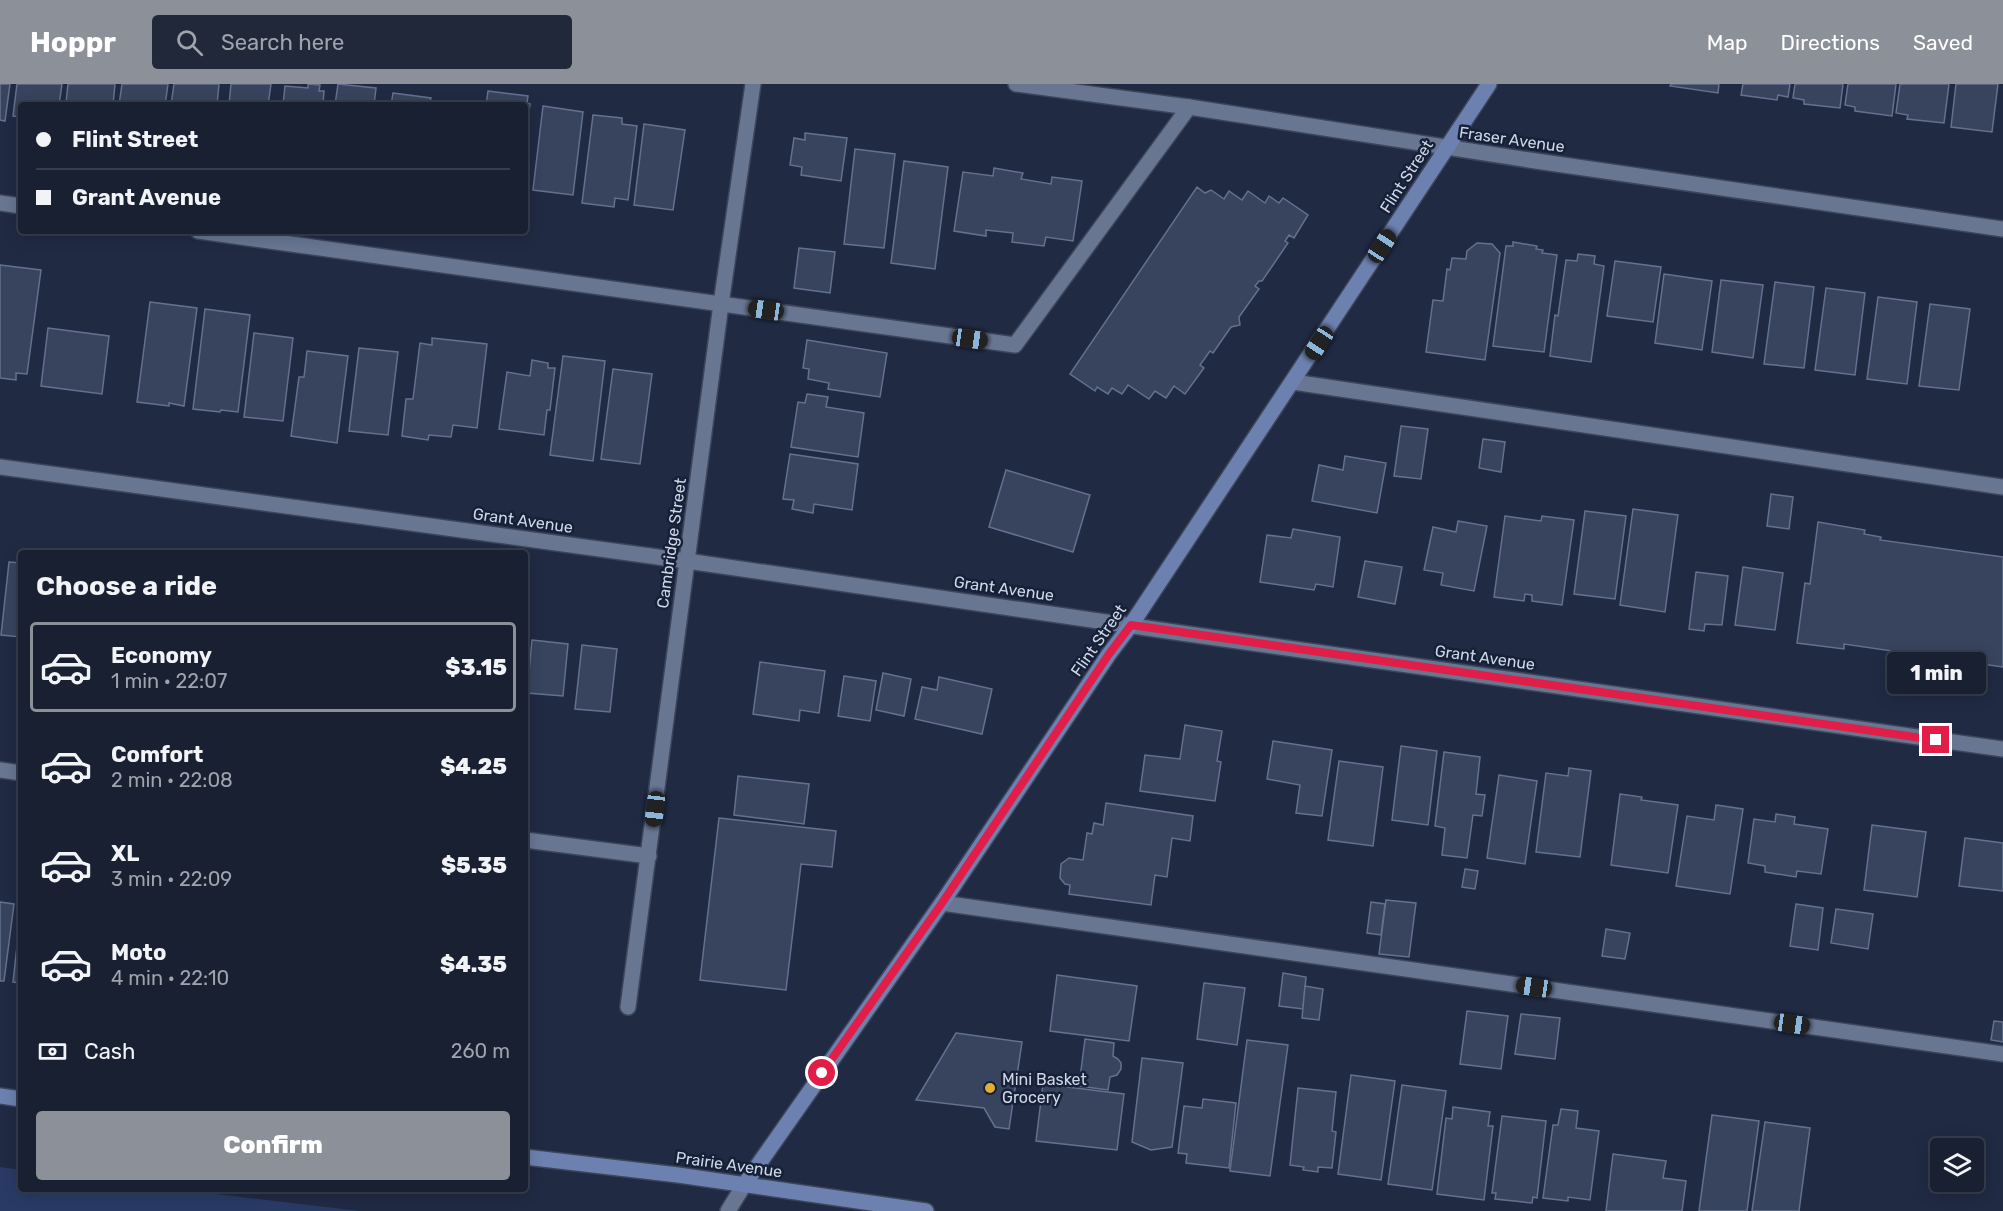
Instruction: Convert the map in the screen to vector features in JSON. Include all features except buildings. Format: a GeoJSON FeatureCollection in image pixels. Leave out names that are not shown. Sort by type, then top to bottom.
{"type":"FeatureCollection","features":[{"type":"Feature","properties":{"kind":"street","name":"Cambridge Street"},"geometry":{"type":"LineString","coordinates":[[628,1006],[721,304],[753,84]]}},
{"type":"Feature","properties":{"kind":"street","name":"Fraser Avenue"},"geometry":{"type":"LineString","coordinates":[[1016,84],[2003,229]]}},
{"type":"Feature","properties":{"kind":"street","name":"Flint Street"},"geometry":{"type":"LineString","coordinates":[[728,1211],[1131,625],[1489,84]]}},
{"type":"Feature","properties":{"kind":"street"},"geometry":{"type":"LineString","coordinates":[[219,234],[1015,345],[1189,108]]}},
{"type":"Feature","properties":{"kind":"street"},"geometry":{"type":"LineString","coordinates":[[0,203],[18,206]]}},
{"type":"Feature","properties":{"kind":"street"},"geometry":{"type":"LineString","coordinates":[[1293,381],[2003,487]]}},
{"type":"Feature","properties":{"kind":"street","name":"Grant Avenue"},"geometry":{"type":"LineString","coordinates":[[0,467],[687,561],[2003,749]]}},
{"type":"Feature","properties":{"kind":"street"},"geometry":{"type":"LineString","coordinates":[[0,770],[18,773]]}},
{"type":"Feature","properties":{"kind":"street"},"geometry":{"type":"LineString","coordinates":[[528,840],[649,856]]}},
{"type":"Feature","properties":{"kind":"street"},"geometry":{"type":"LineString","coordinates":[[942,903],[2003,1054]]}},
{"type":"Feature","properties":{"kind":"street"},"geometry":{"type":"LineString","coordinates":[[0,1096],[18,1099]]}},
{"type":"Feature","properties":{"kind":"street","name":"Prairie Avenue"},"geometry":{"type":"LineString","coordinates":[[528,1157],[678,1175],[926,1211]]}},
{"type":"Feature","properties":{"kind":"shaded area"},"geometry":{"type":"Polygon","coordinates":[[[0,1167],[18,1170],[18,1192],[200,1192],[359,1211],[0,1211],[0,1167]]]}},
{"type":"Feature","properties":{"kind":"place","name":"Mini Basket Grocery"},"geometry":{"type":"Point","coordinates":[990,1088]}},
{"type":"Feature","properties":{"kind":"route"},"geometry":{"type":"LineString","coordinates":[[822,1073],[942,903],[1109,654],[1131,625],[1936,740]]}}]}
